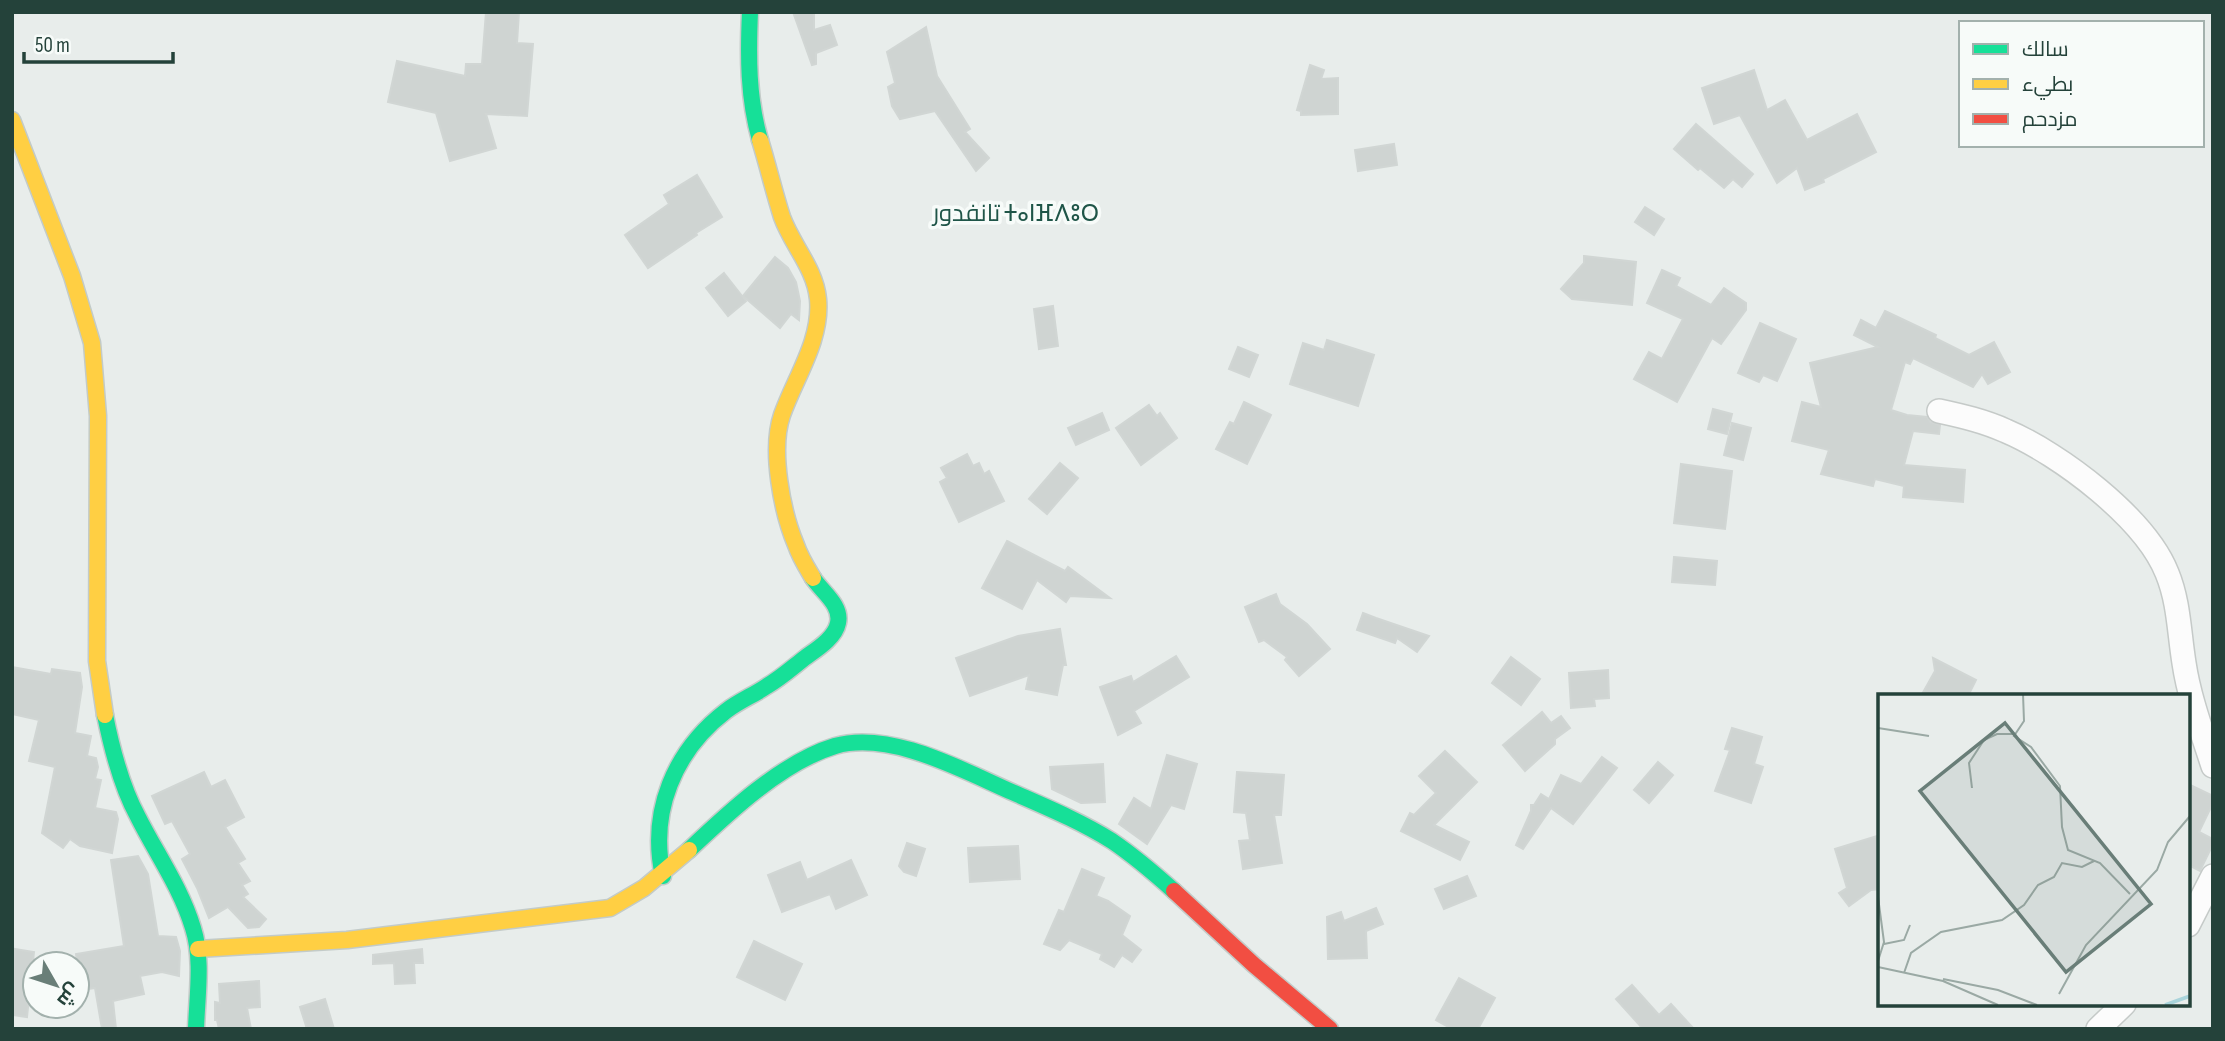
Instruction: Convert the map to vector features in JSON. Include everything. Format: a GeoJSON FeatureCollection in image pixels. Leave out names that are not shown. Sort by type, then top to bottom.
{"type":"FeatureCollection","features":[{"type":"Feature","properties":{"kind":"street"},"geometry":{"type":"LineString","coordinates":[[663,876],[657,834],[660,817],[664,801],[687,754],[726,710],[769,685],[806,657],[832,635],[839,621],[836,606],[814,581],[796,546],[788,523],[779,476],[781,418],[814,338],[818,299],[813,276],[783,219],[753,114],[748,55],[750,12]]}},
{"type":"Feature","properties":{"kind":"street"},"geometry":{"type":"LineString","coordinates":[[12,120],[72,276],[92,343],[98,416],[97,661],[105,717],[115,760],[136,814],[181,897],[192,927],[198,949],[196,1029]]}},
{"type":"Feature","properties":{"kind":"street"},"geometry":{"type":"LineString","coordinates":[[1939,411],[1979,420],[2035,445],[2079,475],[2128,517],[2144,535],[2167,573],[2176,600],[2186,675],[2213,766]]}},
{"type":"Feature","properties":{"kind":"street"},"geometry":{"type":"LineString","coordinates":[[198,949],[347,940],[601,909],[628,900],[663,876],[733,810],[802,762],[830,748],[850,743],[895,748],[935,759],[1105,836],[1139,860],[1256,968],[1330,1029]]}},
{"type":"Feature","properties":{"kind":"street"},"geometry":{"type":"LineString","coordinates":[[2190,921],[2213,876]]}},
{"type":"Feature","properties":{"kind":"street"},"geometry":{"type":"LineString","coordinates":[[2098,1029],[2122,1006]]}},
{"type":"Feature","properties":{"kind":"building"},"geometry":{"type":"Polygon","coordinates":[[[486,12],[519,12],[517,43],[533,44],[527,116],[486,114],[496,148],[450,161],[436,113],[388,102],[397,61],[465,76],[466,64],[482,64],[486,12]]]}},
{"type":"Feature","properties":{"kind":"building"},"geometry":{"type":"Polygon","coordinates":[[[793,12],[814,12],[814,30],[830,25],[837,45],[816,53],[816,64],[812,65],[793,12]]]}},
{"type":"Feature","properties":{"kind":"building"},"geometry":{"type":"Polygon","coordinates":[[[926,27],[937,76],[970,129],[965,132],[989,158],[976,171],[935,111],[900,119],[892,106],[888,87],[895,83],[887,52],[926,27]]]}},
{"type":"Feature","properties":{"kind":"building"},"geometry":{"type":"Polygon","coordinates":[[[1310,65],[1324,70],[1321,79],[1338,78],[1338,114],[1301,115],[1301,111],[1297,110],[1310,65]]]}},
{"type":"Feature","properties":{"kind":"building"},"geometry":{"type":"Polygon","coordinates":[[[1754,70],[1767,110],[1785,100],[1807,140],[1857,114],[1876,152],[1805,190],[1797,168],[1777,183],[1740,115],[1714,124],[1702,88],[1754,70]]]}},
{"type":"Feature","properties":{"kind":"building"},"geometry":{"type":"Polygon","coordinates":[[[1696,124],[1753,174],[1742,187],[1733,179],[1724,188],[1674,149],[1696,124]]]}},
{"type":"Feature","properties":{"kind":"building"},"geometry":{"type":"Polygon","coordinates":[[[1394,144],[1397,165],[1358,171],[1355,150],[1394,144]]]}},
{"type":"Feature","properties":{"kind":"building"},"geometry":{"type":"Polygon","coordinates":[[[697,175],[722,217],[648,268],[625,235],[669,204],[664,195],[697,175]]]}},
{"type":"Feature","properties":{"kind":"building"},"geometry":{"type":"Polygon","coordinates":[[[1645,207],[1664,219],[1654,235],[1635,222],[1645,207]]]}},
{"type":"Feature","properties":{"kind":"building"},"geometry":{"type":"Polygon","coordinates":[[[1584,256],[1636,262],[1632,305],[1572,299],[1561,289],[1584,263],[1584,256]]]}},
{"type":"Feature","properties":{"kind":"building"},"geometry":{"type":"Polygon","coordinates":[[[775,257],[788,268],[796,282],[800,301],[799,320],[791,314],[780,328],[743,296],[775,257]]]}},
{"type":"Feature","properties":{"kind":"building"},"geometry":{"type":"Polygon","coordinates":[[[1662,270],[1680,278],[1676,286],[1711,305],[1724,288],[1746,303],[1746,310],[1721,344],[1712,338],[1677,402],[1634,379],[1649,352],[1662,359],[1683,319],[1647,303],[1662,270]]]}},
{"type":"Feature","properties":{"kind":"building"},"geometry":{"type":"Polygon","coordinates":[[[724,273],[746,301],[728,316],[706,288],[724,273]]]}},
{"type":"Feature","properties":{"kind":"building"},"geometry":{"type":"Polygon","coordinates":[[[1053,306],[1058,346],[1039,349],[1034,309],[1053,306]]]}},
{"type":"Feature","properties":{"kind":"building"},"geometry":{"type":"Polygon","coordinates":[[[1885,311],[1936,335],[1935,338],[1969,355],[1994,342],[2010,372],[1988,384],[1982,374],[1973,387],[1913,358],[1910,364],[1905,362],[1891,410],[1927,417],[1930,422],[1940,425],[1939,434],[1913,431],[1904,465],[1965,470],[1963,502],[1903,497],[1904,486],[1875,479],[1873,486],[1821,474],[1829,450],[1792,441],[1802,402],[1821,407],[1810,363],[1878,347],[1854,335],[1861,320],[1876,328],[1885,311]]]}},
{"type":"Feature","properties":{"kind":"building"},"geometry":{"type":"Polygon","coordinates":[[[1760,323],[1796,339],[1777,381],[1763,375],[1759,382],[1738,373],[1760,323]]]}},
{"type":"Feature","properties":{"kind":"building"},"geometry":{"type":"Polygon","coordinates":[[[1327,340],[1374,355],[1358,406],[1290,384],[1303,343],[1324,350],[1327,340]]]}},
{"type":"Feature","properties":{"kind":"building"},"geometry":{"type":"Polygon","coordinates":[[[1238,347],[1258,355],[1249,377],[1229,369],[1238,347]]]}},
{"type":"Feature","properties":{"kind":"building"},"geometry":{"type":"Polygon","coordinates":[[[1244,402],[1271,415],[1247,464],[1216,449],[1230,422],[1234,424],[1244,402]]]}},
{"type":"Feature","properties":{"kind":"building"},"geometry":{"type":"Polygon","coordinates":[[[1149,405],[1157,416],[1160,413],[1177,438],[1141,465],[1116,428],[1149,405]]]}},
{"type":"Feature","properties":{"kind":"building"},"geometry":{"type":"Polygon","coordinates":[[[1713,409],[1732,414],[1727,434],[1708,429],[1713,409]]]}},
{"type":"Feature","properties":{"kind":"building"},"geometry":{"type":"Polygon","coordinates":[[[1102,413],[1109,430],[1076,445],[1068,428],[1102,413]]]}},
{"type":"Feature","properties":{"kind":"building"},"geometry":{"type":"Polygon","coordinates":[[[1732,423],[1751,428],[1743,460],[1724,455],[1732,423]]]}},
{"type":"Feature","properties":{"kind":"building"},"geometry":{"type":"Polygon","coordinates":[[[967,454],[973,466],[979,463],[984,474],[989,471],[1004,501],[959,522],[940,482],[947,478],[941,468],[967,454]]]}},
{"type":"Feature","properties":{"kind":"building"},"geometry":{"type":"Polygon","coordinates":[[[1060,463],[1078,478],[1047,514],[1029,499],[1060,463]]]}},
{"type":"Feature","properties":{"kind":"building"},"geometry":{"type":"Polygon","coordinates":[[[1681,464],[1732,471],[1725,529],[1674,523],[1681,464]]]}},
{"type":"Feature","properties":{"kind":"building"},"geometry":{"type":"Polygon","coordinates":[[[1007,541],[1065,571],[1068,567],[1110,598],[1070,596],[1066,602],[1037,580],[1022,609],[982,588],[1007,541]]]}},
{"type":"Feature","properties":{"kind":"building"},"geometry":{"type":"Polygon","coordinates":[[[1674,557],[1717,561],[1715,585],[1672,582],[1674,557]]]}},
{"type":"Feature","properties":{"kind":"building"},"geometry":{"type":"Polygon","coordinates":[[[1276,594],[1280,604],[1307,624],[1330,649],[1299,676],[1285,660],[1287,657],[1264,640],[1259,642],[1245,607],[1276,594]]]}},
{"type":"Feature","properties":{"kind":"building"},"geometry":{"type":"Polygon","coordinates":[[[1363,613],[1429,636],[1417,652],[1397,638],[1395,643],[1357,630],[1363,613]]]}},
{"type":"Feature","properties":{"kind":"building"},"geometry":{"type":"Polygon","coordinates":[[[1060,629],[1066,665],[1063,665],[1057,695],[1026,689],[1029,675],[970,696],[956,658],[1018,636],[1060,629]]]}},
{"type":"Feature","properties":{"kind":"building"},"geometry":{"type":"Polygon","coordinates":[[[1176,656],[1189,677],[1134,711],[1141,723],[1118,735],[1100,687],[1131,676],[1133,682],[1176,656]]]}},
{"type":"Feature","properties":{"kind":"building"},"geometry":{"type":"Polygon","coordinates":[[[1511,657],[1540,679],[1521,705],[1492,683],[1511,657]]]}},
{"type":"Feature","properties":{"kind":"building"},"geometry":{"type":"Polygon","coordinates":[[[1933,658],[1976,680],[1969,694],[1922,694],[1935,671],[1933,658]]]}},
{"type":"Feature","properties":{"kind":"building"},"geometry":{"type":"Polygon","coordinates":[[[12,667],[51,674],[52,669],[80,673],[82,687],[75,733],[91,736],[87,756],[96,758],[98,767],[95,779],[101,780],[95,808],[116,812],[118,819],[112,853],[80,846],[70,839],[63,848],[42,833],[55,767],[29,761],[39,720],[12,714],[12,667]]]}},
{"type":"Feature","properties":{"kind":"building"},"geometry":{"type":"Polygon","coordinates":[[[1608,670],[1609,698],[1594,699],[1595,706],[1571,708],[1569,673],[1608,670]]]}},
{"type":"Feature","properties":{"kind":"building"},"geometry":{"type":"Polygon","coordinates":[[[1542,712],[1551,723],[1561,716],[1570,728],[1555,739],[1555,744],[1525,771],[1503,745],[1542,712]]]}},
{"type":"Feature","properties":{"kind":"building"},"geometry":{"type":"Polygon","coordinates":[[[1732,728],[1762,737],[1754,764],[1763,767],[1751,803],[1715,791],[1730,750],[1725,749],[1732,728]]]}},
{"type":"Feature","properties":{"kind":"building"},"geometry":{"type":"Polygon","coordinates":[[[1445,751],[1477,782],[1434,825],[1469,842],[1460,860],[1401,831],[1410,813],[1414,815],[1436,793],[1419,776],[1445,751]]]}},
{"type":"Feature","properties":{"kind":"building"},"geometry":{"type":"Polygon","coordinates":[[[1167,755],[1197,764],[1184,809],[1171,805],[1147,844],[1119,824],[1134,798],[1151,809],[1167,755]]]}},
{"type":"Feature","properties":{"kind":"building"},"geometry":{"type":"Polygon","coordinates":[[[1602,757],[1617,768],[1573,824],[1551,808],[1523,849],[1516,845],[1531,811],[1531,805],[1534,805],[1541,794],[1549,799],[1561,775],[1581,784],[1602,757]]]}},
{"type":"Feature","properties":{"kind":"building"},"geometry":{"type":"Polygon","coordinates":[[[1658,762],[1673,775],[1649,803],[1634,790],[1658,762]]]}},
{"type":"Feature","properties":{"kind":"building"},"geometry":{"type":"Polygon","coordinates":[[[1103,764],[1105,802],[1081,803],[1052,789],[1050,767],[1103,764]]]}},
{"type":"Feature","properties":{"kind":"building"},"geometry":{"type":"Polygon","coordinates":[[[204,772],[211,787],[225,780],[244,817],[225,827],[245,859],[238,863],[250,881],[242,885],[248,894],[243,897],[266,919],[259,927],[248,928],[228,907],[209,918],[182,859],[190,854],[172,821],[165,824],[152,796],[204,772]]]}},
{"type":"Feature","properties":{"kind":"building"},"geometry":{"type":"Polygon","coordinates":[[[1237,772],[1284,775],[1281,815],[1274,815],[1282,863],[1243,869],[1239,841],[1250,840],[1246,813],[1234,812],[1237,772]]]}},
{"type":"Feature","properties":{"kind":"building"},"geometry":{"type":"Polygon","coordinates":[[[2190,785],[2213,796],[2213,803],[2199,832],[2213,839],[2213,844],[2200,871],[2190,866],[2190,785]]]}},
{"type":"Feature","properties":{"kind":"building"},"geometry":{"type":"Polygon","coordinates":[[[1878,836],[1878,889],[1871,890],[1849,906],[1839,893],[1847,888],[1835,849],[1878,836]]]}},
{"type":"Feature","properties":{"kind":"building"},"geometry":{"type":"Polygon","coordinates":[[[907,843],[925,849],[916,876],[904,872],[899,866],[907,843]]]}},
{"type":"Feature","properties":{"kind":"building"},"geometry":{"type":"Polygon","coordinates":[[[1018,846],[1020,879],[970,882],[968,848],[1018,846]]]}},
{"type":"Feature","properties":{"kind":"building"},"geometry":{"type":"Polygon","coordinates":[[[138,856],[148,874],[158,936],[176,937],[180,951],[179,976],[162,972],[140,976],[144,994],[113,1001],[116,1029],[102,1029],[95,988],[91,989],[91,952],[124,946],[111,860],[138,856]]]}},
{"type":"Feature","properties":{"kind":"building"},"geometry":{"type":"Polygon","coordinates":[[[851,860],[867,895],[836,909],[830,894],[782,912],[768,875],[800,862],[807,880],[851,860]]]}},
{"type":"Feature","properties":{"kind":"building"},"geometry":{"type":"Polygon","coordinates":[[[1082,869],[1104,878],[1096,896],[1130,916],[1122,935],[1141,950],[1132,962],[1122,955],[1114,967],[1100,959],[1102,954],[1069,940],[1060,950],[1044,944],[1059,910],[1064,912],[1082,869]]]}},
{"type":"Feature","properties":{"kind":"building"},"geometry":{"type":"Polygon","coordinates":[[[1467,876],[1476,896],[1444,909],[1435,889],[1467,876]]]}},
{"type":"Feature","properties":{"kind":"building"},"geometry":{"type":"Polygon","coordinates":[[[1376,908],[1383,924],[1366,931],[1367,958],[1328,959],[1327,917],[1341,912],[1344,921],[1376,908]]]}},
{"type":"Feature","properties":{"kind":"building"},"geometry":{"type":"Polygon","coordinates":[[[754,941],[802,964],[785,1000],[737,977],[754,941]]]}},
{"type":"Feature","properties":{"kind":"building"},"geometry":{"type":"Polygon","coordinates":[[[15,949],[21,950],[21,1016],[12,1015],[15,949]]]}},
{"type":"Feature","properties":{"kind":"building"},"geometry":{"type":"Polygon","coordinates":[[[422,949],[423,963],[414,963],[415,983],[395,984],[394,963],[373,964],[373,955],[422,949]]]}},
{"type":"Feature","properties":{"kind":"building"},"geometry":{"type":"Polygon","coordinates":[[[1459,978],[1495,998],[1478,1029],[1452,1029],[1436,1020],[1459,978]]]}},
{"type":"Feature","properties":{"kind":"building"},"geometry":{"type":"Polygon","coordinates":[[[259,981],[260,1007],[247,1008],[251,1029],[219,1029],[215,1020],[215,1002],[220,1003],[219,984],[259,981]]]}},
{"type":"Feature","properties":{"kind":"building"},"geometry":{"type":"Polygon","coordinates":[[[1632,985],[1659,1015],[1671,1004],[1694,1029],[1643,1029],[1616,999],[1632,985]]]}},
{"type":"Feature","properties":{"kind":"building"},"geometry":{"type":"Polygon","coordinates":[[[325,999],[334,1029],[307,1029],[300,1007],[325,999]]]}},
{"type":"Feature","properties":{"kind":"traffic: fast"},"geometry":{"type":"LineString","coordinates":[[750,12],[750,77],[760,140]]}},
{"type":"Feature","properties":{"kind":"traffic: fast"},"geometry":{"type":"LineString","coordinates":[[663,876],[660,852],[663,806],[670,784],[692,745],[726,711],[782,676],[833,634],[838,623],[837,610],[813,578]]}},
{"type":"Feature","properties":{"kind":"traffic: fast"},"geometry":{"type":"LineString","coordinates":[[105,715],[127,793],[175,885],[193,928],[199,965],[196,1029]]}},
{"type":"Feature","properties":{"kind":"traffic: fast"},"geometry":{"type":"LineString","coordinates":[[689,850],[757,790],[795,764],[835,746],[856,742],[879,743],[949,764],[1075,821],[1120,847],[1174,891]]}},
{"type":"Feature","properties":{"kind":"traffic: slow"},"geometry":{"type":"LineString","coordinates":[[12,120],[72,276],[92,343],[98,416],[97,661],[105,715]]}},
{"type":"Feature","properties":{"kind":"traffic: slow"},"geometry":{"type":"LineString","coordinates":[[760,140],[782,217],[813,277],[818,299],[812,344],[782,415],[777,445],[779,481],[786,516],[800,554],[813,578]]}},
{"type":"Feature","properties":{"kind":"traffic: slow"},"geometry":{"type":"LineString","coordinates":[[198,949],[347,940],[610,908],[644,888],[689,850]]}},
{"type":"Feature","properties":{"kind":"traffic: jam"},"geometry":{"type":"LineString","coordinates":[[1174,891],[1254,965],[1330,1029]]}},
{"type":"Feature","properties":{"kind":"district","name":"تانفدور ⵜⴰⵏⴼⴷⵓⵔ"},"geometry":{"type":"Point","coordinates":[1016,213]}}]}
